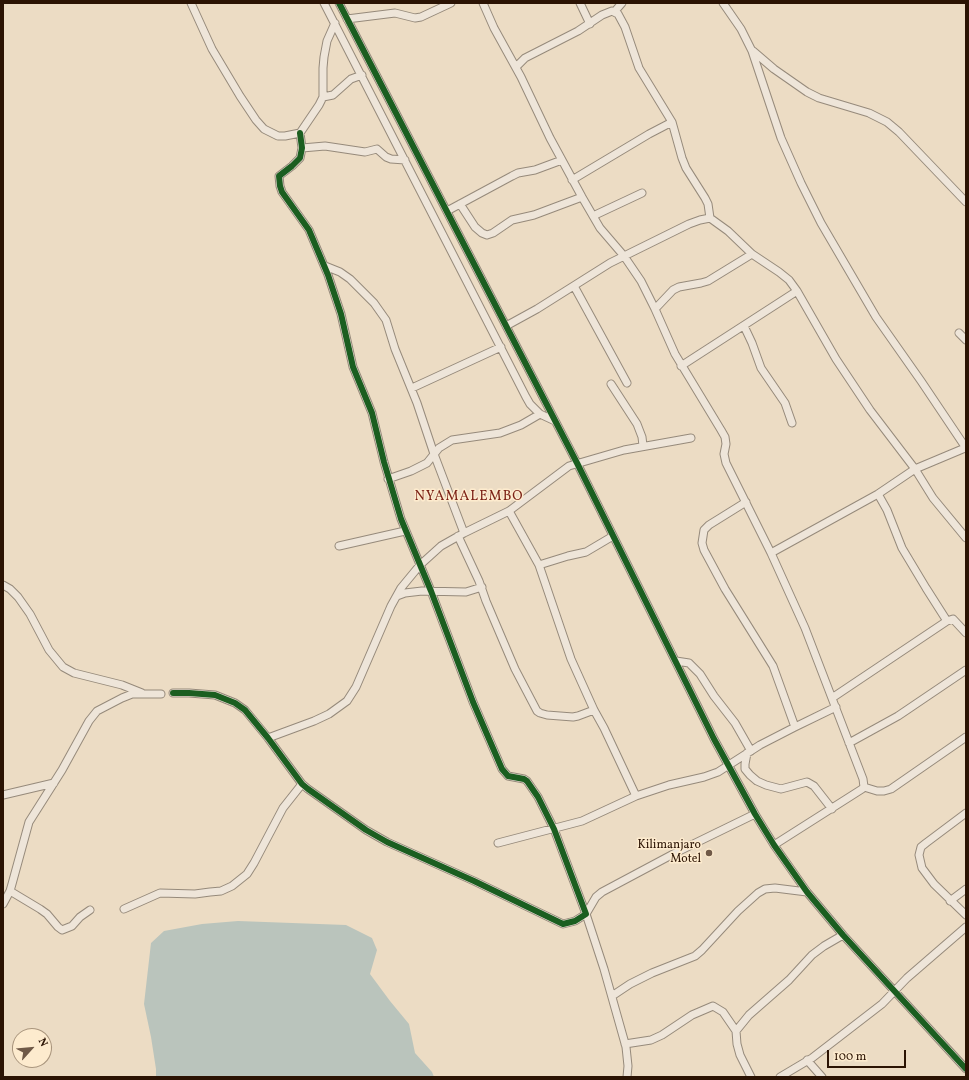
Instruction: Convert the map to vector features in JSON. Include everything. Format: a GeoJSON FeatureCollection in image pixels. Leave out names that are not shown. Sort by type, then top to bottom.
{"type":"FeatureCollection","features":[{"type":"Feature","properties":{"kind":"street"},"geometry":{"type":"LineString","coordinates":[[191,3],[212,49],[240,96],[264,129],[278,136],[285,136],[300,132],[312,117],[323,97],[324,57],[335,23]]}},
{"type":"Feature","properties":{"kind":"street"},"geometry":{"type":"LineString","coordinates":[[324,3],[526,397],[530,404],[540,414],[555,421]]}},
{"type":"Feature","properties":{"kind":"street"},"geometry":{"type":"LineString","coordinates":[[339,3],[577,463],[728,766],[755,814],[774,845],[807,892],[893,991],[966,1069]]}},
{"type":"Feature","properties":{"kind":"street"},"geometry":{"type":"LineString","coordinates":[[347,19],[395,13],[415,18],[421,17],[451,3]]}},
{"type":"Feature","properties":{"kind":"street"},"geometry":{"type":"LineString","coordinates":[[483,3],[494,28],[516,67],[572,180],[593,216],[610,241],[624,256],[641,281],[681,366],[725,437],[726,444],[724,454],[726,463],[771,553],[805,628],[850,743],[863,779],[864,787]]}},
{"type":"Feature","properties":{"kind":"street"},"geometry":{"type":"LineString","coordinates":[[580,3],[590,24]]}},
{"type":"Feature","properties":{"kind":"street"},"geometry":{"type":"LineString","coordinates":[[516,67],[525,58],[590,24],[602,15],[615,11],[622,3]]}},
{"type":"Feature","properties":{"kind":"street"},"geometry":{"type":"LineString","coordinates":[[723,3],[744,35],[752,51],[780,138],[821,223],[876,317],[966,448],[915,469],[878,494],[771,553]]}},
{"type":"Feature","properties":{"kind":"street"},"geometry":{"type":"LineString","coordinates":[[615,11],[621,18],[639,68],[672,122],[682,158],[686,168],[708,204],[710,218]]}},
{"type":"Feature","properties":{"kind":"street"},"geometry":{"type":"LineString","coordinates":[[752,51],[807,92],[819,98],[868,113],[887,122],[899,132],[966,202]]}},
{"type":"Feature","properties":{"kind":"street"},"geometry":{"type":"LineString","coordinates":[[323,97],[333,95],[351,79],[362,75]]}},
{"type":"Feature","properties":{"kind":"street"},"geometry":{"type":"LineString","coordinates":[[572,180],[672,122]]}},
{"type":"Feature","properties":{"kind":"street"},"geometry":{"type":"LineString","coordinates":[[300,132],[302,148],[300,158],[279,176],[278,179],[282,192],[304,222],[314,239],[325,266],[341,314],[353,367],[372,413],[388,479],[405,531],[431,591],[473,702],[502,769],[508,776],[524,778],[530,783],[554,829],[586,914],[612,996],[625,1044],[628,1061],[627,1077]]}},
{"type":"Feature","properties":{"kind":"street"},"geometry":{"type":"LineString","coordinates":[[302,148],[326,146],[365,152],[377,149],[386,157],[404,160]]}},
{"type":"Feature","properties":{"kind":"street"},"geometry":{"type":"LineString","coordinates":[[447,212],[518,173],[535,170],[562,160]]}},
{"type":"Feature","properties":{"kind":"street"},"geometry":{"type":"LineString","coordinates":[[593,216],[642,193]]}},
{"type":"Feature","properties":{"kind":"street"},"geometry":{"type":"LineString","coordinates":[[460,204],[475,227],[487,235],[493,234],[512,220],[534,215],[582,197]]}},
{"type":"Feature","properties":{"kind":"street"},"geometry":{"type":"LineString","coordinates":[[506,326],[537,309],[610,263],[689,224],[710,218],[728,230],[752,254],[779,272],[797,291],[836,359],[854,386],[915,469],[933,498],[966,538]]}},
{"type":"Feature","properties":{"kind":"street"},"geometry":{"type":"LineString","coordinates":[[655,309],[673,290],[679,287],[701,283],[708,280],[752,254]]}},
{"type":"Feature","properties":{"kind":"street"},"geometry":{"type":"LineString","coordinates":[[325,266],[344,274],[374,303],[381,312],[389,328],[395,349],[412,388],[461,534],[486,601],[512,662],[537,711],[542,714],[573,717],[594,710]]}},
{"type":"Feature","properties":{"kind":"street"},"geometry":{"type":"LineString","coordinates":[[574,286],[627,383]]}},
{"type":"Feature","properties":{"kind":"street"},"geometry":{"type":"LineString","coordinates":[[681,366],[797,291]]}},
{"type":"Feature","properties":{"kind":"street"},"geometry":{"type":"LineString","coordinates":[[744,326],[752,342],[761,368],[785,403],[792,423]]}},
{"type":"Feature","properties":{"kind":"street"},"geometry":{"type":"LineString","coordinates":[[959,333],[966,340]]}},
{"type":"Feature","properties":{"kind":"street"},"geometry":{"type":"LineString","coordinates":[[412,388],[501,347]]}},
{"type":"Feature","properties":{"kind":"street"},"geometry":{"type":"LineString","coordinates":[[611,384],[637,424],[642,437],[643,446]]}},
{"type":"Feature","properties":{"kind":"street"},"geometry":{"type":"LineString","coordinates":[[388,479],[427,463],[439,448],[452,440],[500,433],[521,425],[540,414]]}},
{"type":"Feature","properties":{"kind":"street"},"geometry":{"type":"LineString","coordinates":[[268,738],[314,721],[329,714],[347,702],[356,687],[401,588],[420,565],[441,546],[461,534],[509,511],[569,466],[643,446],[691,438]]}},
{"type":"Feature","properties":{"kind":"street"},"geometry":{"type":"LineString","coordinates":[[878,494],[892,522],[902,548],[947,621]]}},
{"type":"Feature","properties":{"kind":"street"},"geometry":{"type":"LineString","coordinates":[[746,502],[709,525],[704,530],[702,543],[704,550],[729,595],[773,666],[795,726]]}},
{"type":"Feature","properties":{"kind":"street"},"geometry":{"type":"LineString","coordinates":[[509,511],[539,565],[571,659],[636,796]]}},
{"type":"Feature","properties":{"kind":"street"},"geometry":{"type":"LineString","coordinates":[[339,546],[405,531]]}},
{"type":"Feature","properties":{"kind":"street"},"geometry":{"type":"LineString","coordinates":[[539,565],[586,552],[613,536]]}},
{"type":"Feature","properties":{"kind":"street"},"geometry":{"type":"LineString","coordinates":[[3,586],[10,589],[18,597],[30,614],[49,650],[64,667],[74,673],[122,685],[143,693]]}},
{"type":"Feature","properties":{"kind":"street"},"geometry":{"type":"LineString","coordinates":[[397,596],[413,592],[466,592],[482,587]]}},
{"type":"Feature","properties":{"kind":"street"},"geometry":{"type":"LineString","coordinates":[[832,698],[947,621],[953,619],[966,633]]}},
{"type":"Feature","properties":{"kind":"street"},"geometry":{"type":"LineString","coordinates":[[676,661],[688,663],[700,674],[714,696],[735,723],[749,752],[745,764],[750,776],[766,785],[780,789],[802,782],[807,782],[814,786],[832,809]]}},
{"type":"Feature","properties":{"kind":"street"},"geometry":{"type":"LineString","coordinates":[[850,743],[898,716],[966,670]]}},
{"type":"Feature","properties":{"kind":"street"},"geometry":{"type":"LineString","coordinates":[[174,693],[205,693],[225,698],[235,703],[245,710],[302,784],[315,795],[366,830],[387,842],[480,884],[563,924],[575,921],[586,914],[596,897],[607,890],[677,852],[755,814]]}},
{"type":"Feature","properties":{"kind":"street"},"geometry":{"type":"LineString","coordinates":[[3,904],[10,891],[29,822],[54,783],[89,721],[97,711],[132,694],[161,694]]}},
{"type":"Feature","properties":{"kind":"street"},"geometry":{"type":"LineString","coordinates":[[498,843],[582,821],[636,796],[669,785],[704,777],[728,766],[749,752],[795,726],[836,707]]}},
{"type":"Feature","properties":{"kind":"street"},"geometry":{"type":"LineString","coordinates":[[864,787],[877,791],[884,791],[891,788],[966,736]]}},
{"type":"Feature","properties":{"kind":"street"},"geometry":{"type":"LineString","coordinates":[[3,795],[54,783]]}},
{"type":"Feature","properties":{"kind":"street"},"geometry":{"type":"LineString","coordinates":[[124,909],[160,893],[195,894],[221,891],[232,886],[247,874],[254,864],[284,808],[302,784]]}},
{"type":"Feature","properties":{"kind":"street"},"geometry":{"type":"LineString","coordinates":[[774,845],[864,787]]}},
{"type":"Feature","properties":{"kind":"street"},"geometry":{"type":"LineString","coordinates":[[966,813],[921,847],[919,855],[920,863],[926,874],[966,915]]}},
{"type":"Feature","properties":{"kind":"street"},"geometry":{"type":"LineString","coordinates":[[612,996],[630,984],[695,956],[738,911],[758,893],[765,889],[774,888],[807,892]]}},
{"type":"Feature","properties":{"kind":"street"},"geometry":{"type":"LineString","coordinates":[[950,900],[966,889]]}},
{"type":"Feature","properties":{"kind":"street"},"geometry":{"type":"LineString","coordinates":[[10,891],[40,908],[62,930],[72,926],[80,917],[90,910]]}},
{"type":"Feature","properties":{"kind":"street"},"geometry":{"type":"LineString","coordinates":[[780,1077],[807,1060],[882,1004],[907,978],[966,927]]}},
{"type":"Feature","properties":{"kind":"street"},"geometry":{"type":"LineString","coordinates":[[736,1030],[749,1015],[789,980],[812,955],[843,935]]}},
{"type":"Feature","properties":{"kind":"street"},"geometry":{"type":"LineString","coordinates":[[625,1044],[651,1040],[662,1035],[692,1015],[713,1006],[723,1012],[736,1030],[737,1044],[740,1055],[751,1077]]}},
{"type":"Feature","properties":{"kind":"street"},"geometry":{"type":"LineString","coordinates":[[807,1060],[822,1077]]}},
{"type":"Feature","properties":{"kind":"shaded area"},"geometry":{"type":"Polygon","coordinates":[[[238,921],[346,925],[372,938],[377,950],[370,974],[409,1024],[415,1053],[432,1072],[434,1077],[156,1077],[151,1037],[144,1004],[151,943],[164,931],[202,924],[238,921]]]}},
{"type":"Feature","properties":{"kind":"cycle path"},"geometry":{"type":"LineString","coordinates":[[339,3],[577,463],[714,739],[755,814],[774,845],[807,892],[843,935],[966,1069]]}},
{"type":"Feature","properties":{"kind":"cycle path"},"geometry":{"type":"LineString","coordinates":[[173,693],[215,695],[235,703],[245,710],[302,784],[366,830],[387,842],[474,881],[563,924],[575,921],[586,914],[554,829],[538,797],[527,781],[508,776],[502,769],[473,702],[431,591],[401,519],[384,462],[372,413],[353,367],[341,314],[328,275],[309,230],[282,192],[280,186],[279,176],[300,158],[302,148],[300,133]]}},
{"type":"Feature","properties":{"kind":"place","name":"Kilimanjaro Motel"},"geometry":{"type":"Point","coordinates":[709,853]}},
{"type":"Feature","properties":{"kind":"district","name":"NYAMALEMBO"},"geometry":{"type":"Point","coordinates":[469,497]}}]}
